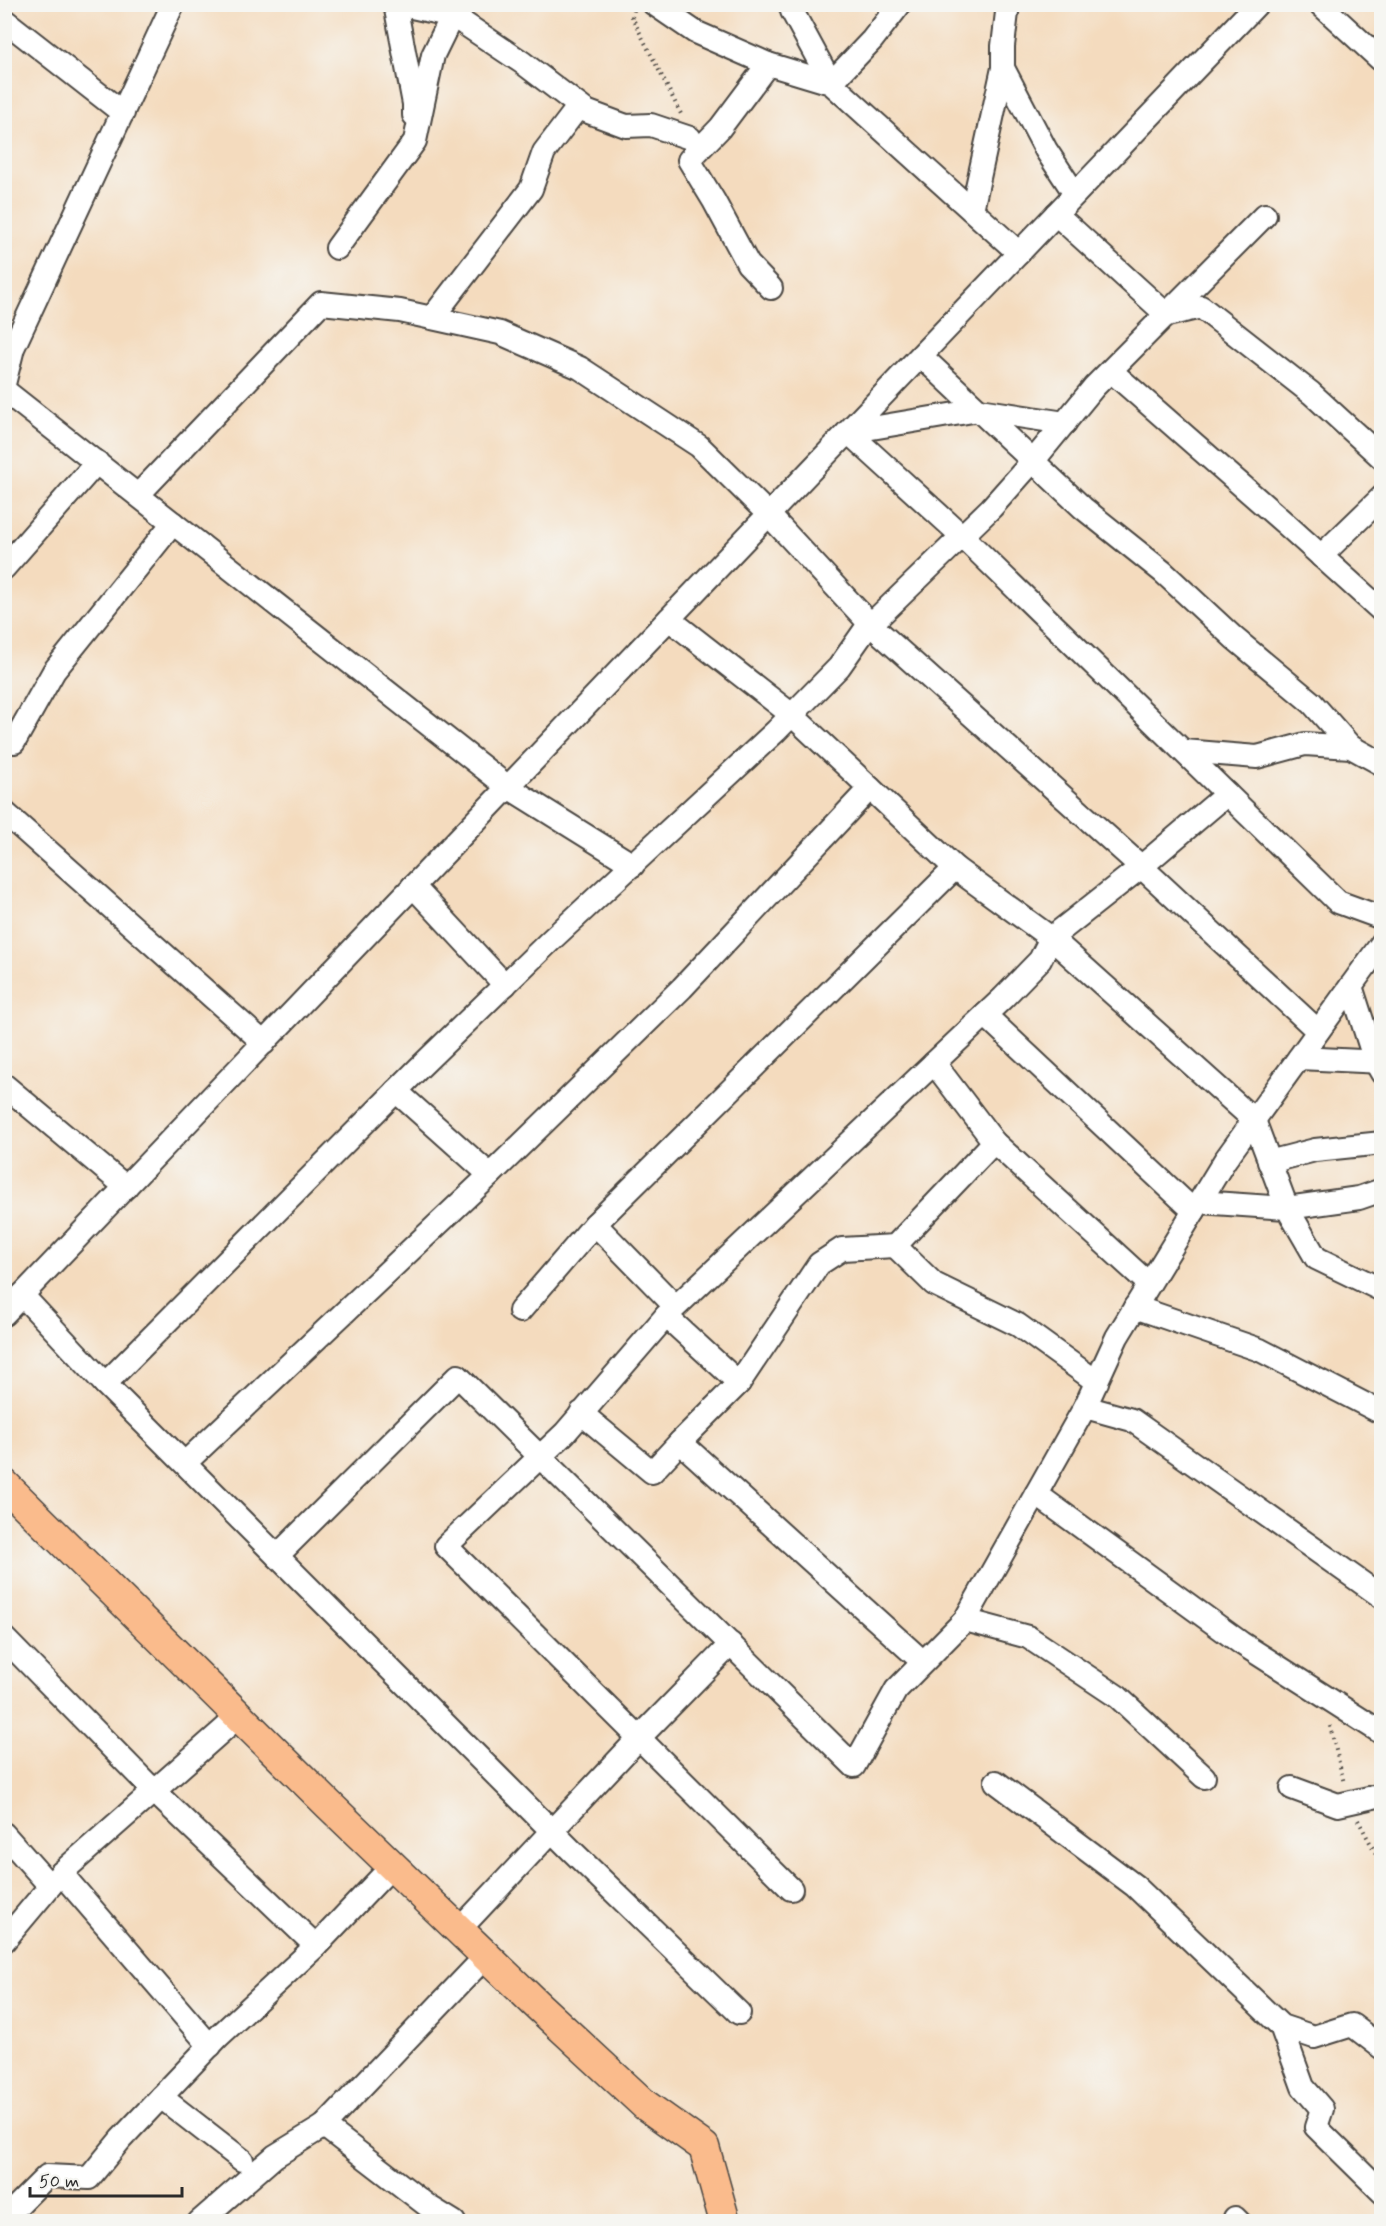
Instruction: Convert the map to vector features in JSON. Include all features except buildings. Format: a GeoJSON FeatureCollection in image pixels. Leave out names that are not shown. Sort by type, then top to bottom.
{"type":"FeatureCollection","features":[{"type":"Feature","properties":{"kind":"main road"},"geometry":{"type":"LineString","coordinates":[[4,1484],[486,1956],[645,2105],[704,2147],[725,2222]]}},
{"type":"Feature","properties":{"kind":"street"},"geometry":{"type":"LineString","coordinates":[[4,384],[13,348],[172,4]]}},
{"type":"Feature","properties":{"kind":"street"},"geometry":{"type":"LineString","coordinates":[[415,141],[414,104],[397,4],[455,10],[586,111],[626,126],[651,125],[690,138]]}},
{"type":"Feature","properties":{"kind":"street"},"geometry":{"type":"LineString","coordinates":[[654,4],[695,32],[768,64],[831,83]]}},
{"type":"Feature","properties":{"kind":"street"},"geometry":{"type":"LineString","coordinates":[[790,4],[831,83],[1019,253]]}},
{"type":"Feature","properties":{"kind":"street"},"geometry":{"type":"LineString","coordinates":[[831,83],[872,40],[900,4]]}},
{"type":"Feature","properties":{"kind":"street"},"geometry":{"type":"LineString","coordinates":[[972,210],[1003,68],[1008,4]]}},
{"type":"Feature","properties":{"kind":"street"},"geometry":{"type":"LineString","coordinates":[[1320,4],[1382,61]]}},
{"type":"Feature","properties":{"kind":"street"},"geometry":{"type":"LineString","coordinates":[[4,1314],[1253,6]]}},
{"type":"Feature","properties":{"kind":"street"},"geometry":{"type":"LineString","coordinates":[[337,248],[415,141],[433,55],[455,10]]}},
{"type":"Feature","properties":{"kind":"street"},"geometry":{"type":"LineString","coordinates":[[4,20],[123,113]]}},
{"type":"Feature","properties":{"kind":"street"},"geometry":{"type":"LineString","coordinates":[[768,64],[720,128],[689,160],[748,264],[771,288]]}},
{"type":"Feature","properties":{"kind":"street"},"geometry":{"type":"LineString","coordinates":[[1003,68],[1046,150],[1075,194]]}},
{"type":"Feature","properties":{"kind":"street"},"geometry":{"type":"LineString","coordinates":[[432,318],[531,189],[544,152],[579,106]]}},
{"type":"Feature","properties":{"kind":"street"},"geometry":{"type":"LineString","coordinates":[[1056,214],[1167,315]]}},
{"type":"Feature","properties":{"kind":"street"},"geometry":{"type":"LineString","coordinates":[[105,1384],[396,1091],[505,985],[792,715],[838,667],[871,625],[991,508],[1033,462],[1094,387],[1265,215]]}},
{"type":"Feature","properties":{"kind":"street"},"geometry":{"type":"LineString","coordinates":[[138,495],[321,303],[400,311],[500,333],[580,368],[699,446],[769,515],[871,625],[1141,867],[1318,1031]]}},
{"type":"Feature","properties":{"kind":"street"},"geometry":{"type":"LineString","coordinates":[[1167,315],[1201,307],[1311,393],[1382,458]]}},
{"type":"Feature","properties":{"kind":"street"},"geometry":{"type":"LineString","coordinates":[[921,356],[1083,508],[1163,572],[1234,638],[1312,703],[1351,747],[1382,764]]}},
{"type":"Feature","properties":{"kind":"street"},"geometry":{"type":"LineString","coordinates":[[1111,371],[1382,610]]}},
{"type":"Feature","properties":{"kind":"street"},"geometry":{"type":"LineString","coordinates":[[4,390],[508,787],[633,865]]}},
{"type":"Feature","properties":{"kind":"street"},"geometry":{"type":"LineString","coordinates":[[848,432],[978,410],[1065,423]]}},
{"type":"Feature","properties":{"kind":"street"},"geometry":{"type":"LineString","coordinates":[[848,432],[962,536],[1338,902],[1382,918]]}},
{"type":"Feature","properties":{"kind":"street"},"geometry":{"type":"LineString","coordinates":[[4,568],[97,462]]}},
{"type":"Feature","properties":{"kind":"street"},"geometry":{"type":"LineString","coordinates":[[1321,556],[1382,497]]}},
{"type":"Feature","properties":{"kind":"street"},"geometry":{"type":"LineString","coordinates":[[14,742],[54,671],[173,523]]}},
{"type":"Feature","properties":{"kind":"street"},"geometry":{"type":"LineString","coordinates":[[669,619],[792,715],[955,868],[1051,938],[1254,1120],[1287,1208],[1316,1258],[1382,1290]]}},
{"type":"Feature","properties":{"kind":"street"},"geometry":{"type":"LineString","coordinates":[[1184,751],[1257,757],[1305,744],[1351,747]]}},
{"type":"Feature","properties":{"kind":"street"},"geometry":{"type":"LineString","coordinates":[[185,1463],[490,1174],[682,988],[870,788]]}},
{"type":"Feature","properties":{"kind":"street"},"geometry":{"type":"LineString","coordinates":[[790,1888],[446,1546],[541,1456],[670,1311],[985,1015],[1040,960],[1051,938],[1141,867],[1227,794]]}},
{"type":"Feature","properties":{"kind":"street"},"geometry":{"type":"LineString","coordinates":[[4,812],[264,1043]]}},
{"type":"Feature","properties":{"kind":"street"},"geometry":{"type":"LineString","coordinates":[[520,1311],[596,1224],[955,868]]}},
{"type":"Feature","properties":{"kind":"street"},"geometry":{"type":"LineString","coordinates":[[413,886],[505,985]]}},
{"type":"Feature","properties":{"kind":"street"},"geometry":{"type":"LineString","coordinates":[[277,1556],[458,1376],[854,1766],[896,1690],[965,1620],[1085,1407],[1117,1336],[1225,1160],[1382,943]]}},
{"type":"Feature","properties":{"kind":"street"},"geometry":{"type":"LineString","coordinates":[[1351,986],[1375,1016],[1382,1021]]}},
{"type":"Feature","properties":{"kind":"street"},"geometry":{"type":"LineString","coordinates":[[1299,1058],[1379,1065],[1351,986]]}},
{"type":"Feature","properties":{"kind":"street"},"geometry":{"type":"LineString","coordinates":[[985,1015],[1197,1207],[1287,1208],[1359,1198],[1382,1190]]}},
{"type":"Feature","properties":{"kind":"street"},"geometry":{"type":"LineString","coordinates":[[934,1063],[994,1142],[1149,1284]]}},
{"type":"Feature","properties":{"kind":"street"},"geometry":{"type":"LineString","coordinates":[[4,1085],[126,1187]]}},
{"type":"Feature","properties":{"kind":"street"},"geometry":{"type":"LineString","coordinates":[[396,1091],[490,1174]]}},
{"type":"Feature","properties":{"kind":"street"},"geometry":{"type":"LineString","coordinates":[[581,1413],[652,1472],[739,1383],[819,1264],[842,1249],[895,1246],[994,1142]]}},
{"type":"Feature","properties":{"kind":"street"},"geometry":{"type":"LineString","coordinates":[[1269,1162],[1315,1150],[1382,1143]]}},
{"type":"Feature","properties":{"kind":"street"},"geometry":{"type":"LineString","coordinates":[[596,1224],[670,1311],[739,1383]]}},
{"type":"Feature","properties":{"kind":"street"},"geometry":{"type":"LineString","coordinates":[[895,1246],[934,1284],[1018,1325],[1097,1382]]}},
{"type":"Feature","properties":{"kind":"street"},"geometry":{"type":"LineString","coordinates":[[22,1295],[105,1384],[552,1832],[739,2013]]}},
{"type":"Feature","properties":{"kind":"street"},"geometry":{"type":"LineString","coordinates":[[1135,1307],[1260,1350],[1382,1413]]}},
{"type":"Feature","properties":{"kind":"street"},"geometry":{"type":"LineString","coordinates":[[1085,1407],[1132,1420],[1382,1597]]}},
{"type":"Feature","properties":{"kind":"street"},"geometry":{"type":"LineString","coordinates":[[680,1442],[923,1662]]}},
{"type":"Feature","properties":{"kind":"street"},"geometry":{"type":"LineString","coordinates":[[1036,1494],[1241,1643],[1382,1733]]}},
{"type":"Feature","properties":{"kind":"street"},"geometry":{"type":"LineString","coordinates":[[965,1620],[1028,1637],[1118,1697],[1204,1777]]}},
{"type":"Feature","properties":{"kind":"street"},"geometry":{"type":"LineString","coordinates":[[4,1638],[155,1792],[316,1946]]}},
{"type":"Feature","properties":{"kind":"street"},"geometry":{"type":"LineString","coordinates":[[459,1930],[639,1737],[731,1644]]}},
{"type":"Feature","properties":{"kind":"street"},"geometry":{"type":"LineString","coordinates":[[4,1941],[56,1880],[239,1716]]}},
{"type":"Feature","properties":{"kind":"street"},"geometry":{"type":"LineString","coordinates":[[996,1782],[1135,1886],[1281,2026],[1314,2037],[1352,2025],[1382,2048]]}},
{"type":"Feature","properties":{"kind":"street"},"geometry":{"type":"LineString","coordinates":[[1292,1788],[1338,1805],[1382,1795]]}},
{"type":"Feature","properties":{"kind":"street"},"geometry":{"type":"LineString","coordinates":[[4,1834],[56,1880],[210,2046]]}},
{"type":"Feature","properties":{"kind":"street"},"geometry":{"type":"LineString","coordinates":[[4,2219],[47,2176],[89,2178],[121,2139],[210,2046],[316,1946],[392,1866]]}},
{"type":"Feature","properties":{"kind":"street"},"geometry":{"type":"LineString","coordinates":[[199,2222],[275,2156],[324,2126],[486,1956]]}},
{"type":"Feature","properties":{"kind":"street"},"geometry":{"type":"LineString","coordinates":[[1281,2026],[1303,2087],[1322,2109],[1316,2127],[1382,2192]]}},
{"type":"Feature","properties":{"kind":"street"},"geometry":{"type":"LineString","coordinates":[[161,2097],[242,2160]]}},
{"type":"Feature","properties":{"kind":"street"},"geometry":{"type":"LineString","coordinates":[[324,2126],[428,2206],[454,2222]]}},
{"type":"Feature","properties":{"kind":"path"},"geometry":{"type":"LineString","coordinates":[[636,4],[632,17],[690,130],[690,138]]}}]}
